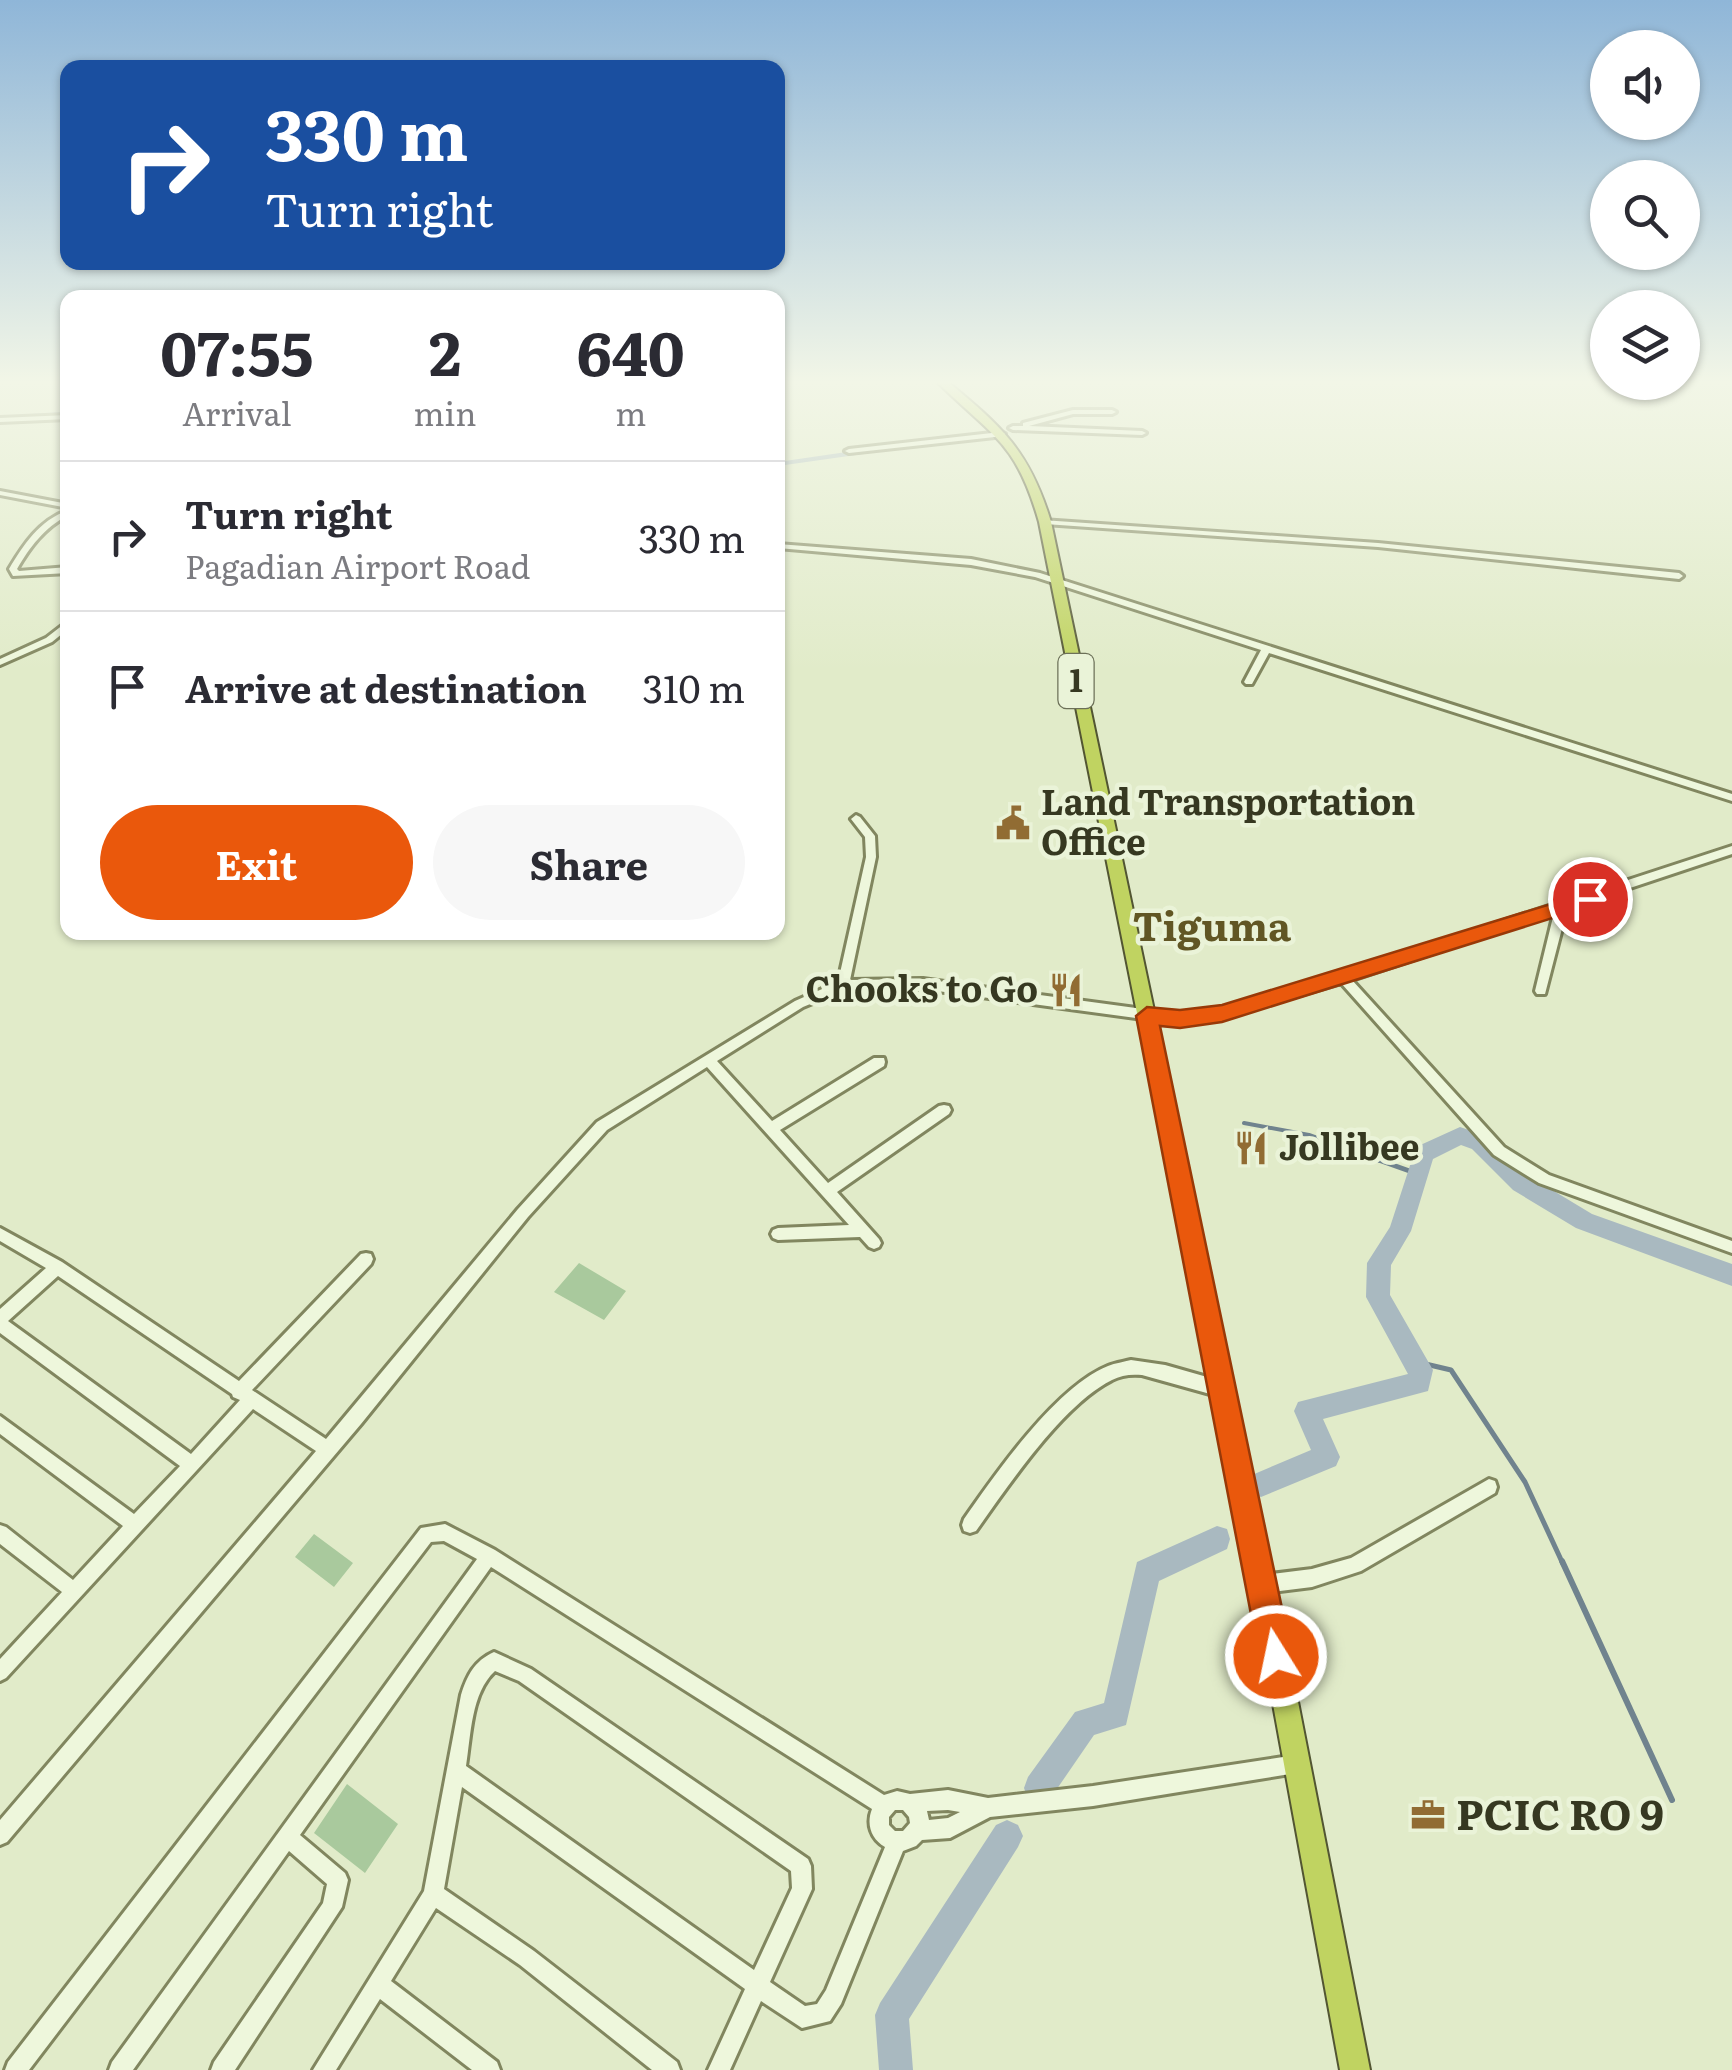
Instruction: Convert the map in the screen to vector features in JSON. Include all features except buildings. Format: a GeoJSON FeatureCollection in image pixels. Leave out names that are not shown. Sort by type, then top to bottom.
{"type":"FeatureCollection","features":[{"type":"Feature","properties":{"kind":"highway","name":"1"},"geometry":{"type":"LineString","coordinates":[[1032,478],[1057,581],[1136,1014],[1263,1584],[1355,2070]]}},
{"type":"Feature","properties":{"kind":"street"},"geometry":{"type":"LineString","coordinates":[[0,493],[60,508]]}},
{"type":"Feature","properties":{"kind":"street"},"geometry":{"type":"LineString","coordinates":[[60,514],[30,540],[13,569],[19,575],[60,571]]}},
{"type":"Feature","properties":{"kind":"street"},"geometry":{"type":"LineString","coordinates":[[1045,522],[1378,545],[1680,576]]}},
{"type":"Feature","properties":{"kind":"street"},"geometry":{"type":"LineString","coordinates":[[785,547],[971,562],[1057,581],[1732,798]]}},
{"type":"Feature","properties":{"kind":"street"},"geometry":{"type":"LineString","coordinates":[[0,662],[60,630]]}},
{"type":"Feature","properties":{"kind":"street"},"geometry":{"type":"LineString","coordinates":[[1249,682],[1267,648]]}},
{"type":"Feature","properties":{"kind":"street"},"geometry":{"type":"LineString","coordinates":[[843,985],[871,857],[870,836],[856,819]]}},
{"type":"Feature","properties":{"kind":"street"},"geometry":{"type":"LineString","coordinates":[[0,1834],[579,1148],[602,1126],[799,1004],[843,985],[923,984],[1136,1014],[1200,1018],[1343,978],[1732,850]]}},
{"type":"Feature","properties":{"kind":"street"},"geometry":{"type":"LineString","coordinates":[[1541,991],[1561,908]]}},
{"type":"Feature","properties":{"kind":"street"},"geometry":{"type":"LineString","coordinates":[[1343,978],[1499,1151],[1544,1180],[1732,1247]]}},
{"type":"Feature","properties":{"kind":"street"},"geometry":{"type":"LineString","coordinates":[[709,1061],[874,1243]]}},
{"type":"Feature","properties":{"kind":"street"},"geometry":{"type":"LineString","coordinates":[[772,1128],[879,1062]]}},
{"type":"Feature","properties":{"kind":"street"},"geometry":{"type":"LineString","coordinates":[[828,1191],[944,1110]]}},
{"type":"Feature","properties":{"kind":"street"},"geometry":{"type":"LineString","coordinates":[[778,1234],[861,1231]]}},
{"type":"Feature","properties":{"kind":"street"},"geometry":{"type":"LineString","coordinates":[[3,1239],[57,1268],[328,1450]]}},
{"type":"Feature","properties":{"kind":"street"},"geometry":{"type":"LineString","coordinates":[[2,1665],[75,1592],[191,1464],[245,1396],[366,1259]]}},
{"type":"Feature","properties":{"kind":"street"},"geometry":{"type":"LineString","coordinates":[[57,1268],[0,1322],[191,1464]]}},
{"type":"Feature","properties":{"kind":"street"},"geometry":{"type":"LineString","coordinates":[[970,1526],[1061,1409],[1086,1386],[1111,1371],[1130,1367],[1222,1388]]}},
{"type":"Feature","properties":{"kind":"street"},"geometry":{"type":"LineString","coordinates":[[0,1424],[135,1524]]}},
{"type":"Feature","properties":{"kind":"street"},"geometry":{"type":"LineString","coordinates":[[1263,1584],[1312,1578],[1354,1565],[1489,1487]]}},
{"type":"Feature","properties":{"kind":"street"},"geometry":{"type":"LineString","coordinates":[[16,2070],[427,1534],[445,1532],[489,1556],[884,1806]]}},
{"type":"Feature","properties":{"kind":"street"},"geometry":{"type":"LineString","coordinates":[[0,1533],[75,1592]]}},
{"type":"Feature","properties":{"kind":"street"},"geometry":{"type":"LineString","coordinates":[[120,2070],[489,1556]]}},
{"type":"Feature","properties":{"kind":"street"},"geometry":{"type":"LineString","coordinates":[[324,2070],[434,1894],[474,1681],[483,1667],[494,1662],[506,1664],[801,1866],[802,1889],[719,2070]]}},
{"type":"Feature","properties":{"kind":"street"},"geometry":{"type":"LineString","coordinates":[[911,1804],[917,1817],[915,1831],[907,1841],[896,1843],[882,1832],[880,1819],[884,1806],[900,1798],[911,1804],[948,1800],[988,1808],[1296,1764]]}},
{"type":"Feature","properties":{"kind":"street"},"geometry":{"type":"LineString","coordinates":[[455,1770],[802,2017],[824,2014],[896,1843]]}},
{"type":"Feature","properties":{"kind":"street"},"geometry":{"type":"LineString","coordinates":[[915,1831],[950,1828],[988,1808]]}},
{"type":"Feature","properties":{"kind":"street"},"geometry":{"type":"LineString","coordinates":[[222,2070],[332,1907],[338,1892],[338,1880],[289,1838]]}},
{"type":"Feature","properties":{"kind":"street"},"geometry":{"type":"LineString","coordinates":[[434,1894],[541,1969],[669,2070]]}},
{"type":"Feature","properties":{"kind":"street"},"geometry":{"type":"LineString","coordinates":[[378,1984],[489,2070]]}},
{"type":"Feature","properties":{"kind":"green space"},"geometry":{"type":"Polygon","coordinates":[[[579,1263],[626,1291],[604,1320],[554,1292],[579,1263]]]}},
{"type":"Feature","properties":{"kind":"green space"},"geometry":{"type":"Polygon","coordinates":[[[314,1534],[353,1563],[334,1587],[295,1557],[314,1534]]]}},
{"type":"Feature","properties":{"kind":"green space"},"geometry":{"type":"Polygon","coordinates":[[[347,1784],[398,1824],[365,1873],[314,1833],[347,1784]]]}},
{"type":"Feature","properties":{"kind":"waterway"},"geometry":{"type":"LineString","coordinates":[[1244,1123],[1309,1135],[1380,1161]]}},
{"type":"Feature","properties":{"kind":"waterway"},"geometry":{"type":"LineString","coordinates":[[1261,1484],[1327,1457],[1307,1411],[1419,1383],[1421,1370],[1378,1297],[1379,1263],[1400,1231],[1424,1153],[1460,1136],[1479,1142],[1521,1183],[1584,1221],[1732,1275]]}},
{"type":"Feature","properties":{"kind":"waterway"},"geometry":{"type":"LineString","coordinates":[[1373,1158],[1418,1174]]}},
{"type":"Feature","properties":{"kind":"waterway"},"geometry":{"type":"LineString","coordinates":[[1417,1362],[1451,1370],[1525,1482],[1563,1564]]}},
{"type":"Feature","properties":{"kind":"waterway"},"geometry":{"type":"LineString","coordinates":[[1039,1788],[1085,1722],[1116,1715],[1147,1572],[1217,1539]]}},
{"type":"Feature","properties":{"kind":"waterway"},"geometry":{"type":"LineString","coordinates":[[1562,1561],[1672,1800]]}},
{"type":"Feature","properties":{"kind":"waterway"},"geometry":{"type":"LineString","coordinates":[[896,2070],[892,2015],[1007,1836]]}},
{"type":"Feature","properties":{"kind":"place","name":"Land Transportation Office"},"geometry":{"type":"Point","coordinates":[1013,823]}},
{"type":"Feature","properties":{"kind":"place","name":"Chooks to Go"},"geometry":{"type":"Point","coordinates":[1066,990]}},
{"type":"Feature","properties":{"kind":"place","name":"Jollibee"},"geometry":{"type":"Point","coordinates":[1251,1148]}},
{"type":"Feature","properties":{"kind":"place","name":"PCIC RO 9"},"geometry":{"type":"Point","coordinates":[1428,1815]}},
{"type":"Feature","properties":{"kind":"district","name":"Tiguma"},"geometry":{"type":"Point","coordinates":[1212,927]}},
{"type":"Feature","properties":{"kind":"route"},"geometry":{"type":"LineString","coordinates":[[1276,1656],[1147,1016],[1180,1019],[1222,1013],[1590,899]]}}]}
